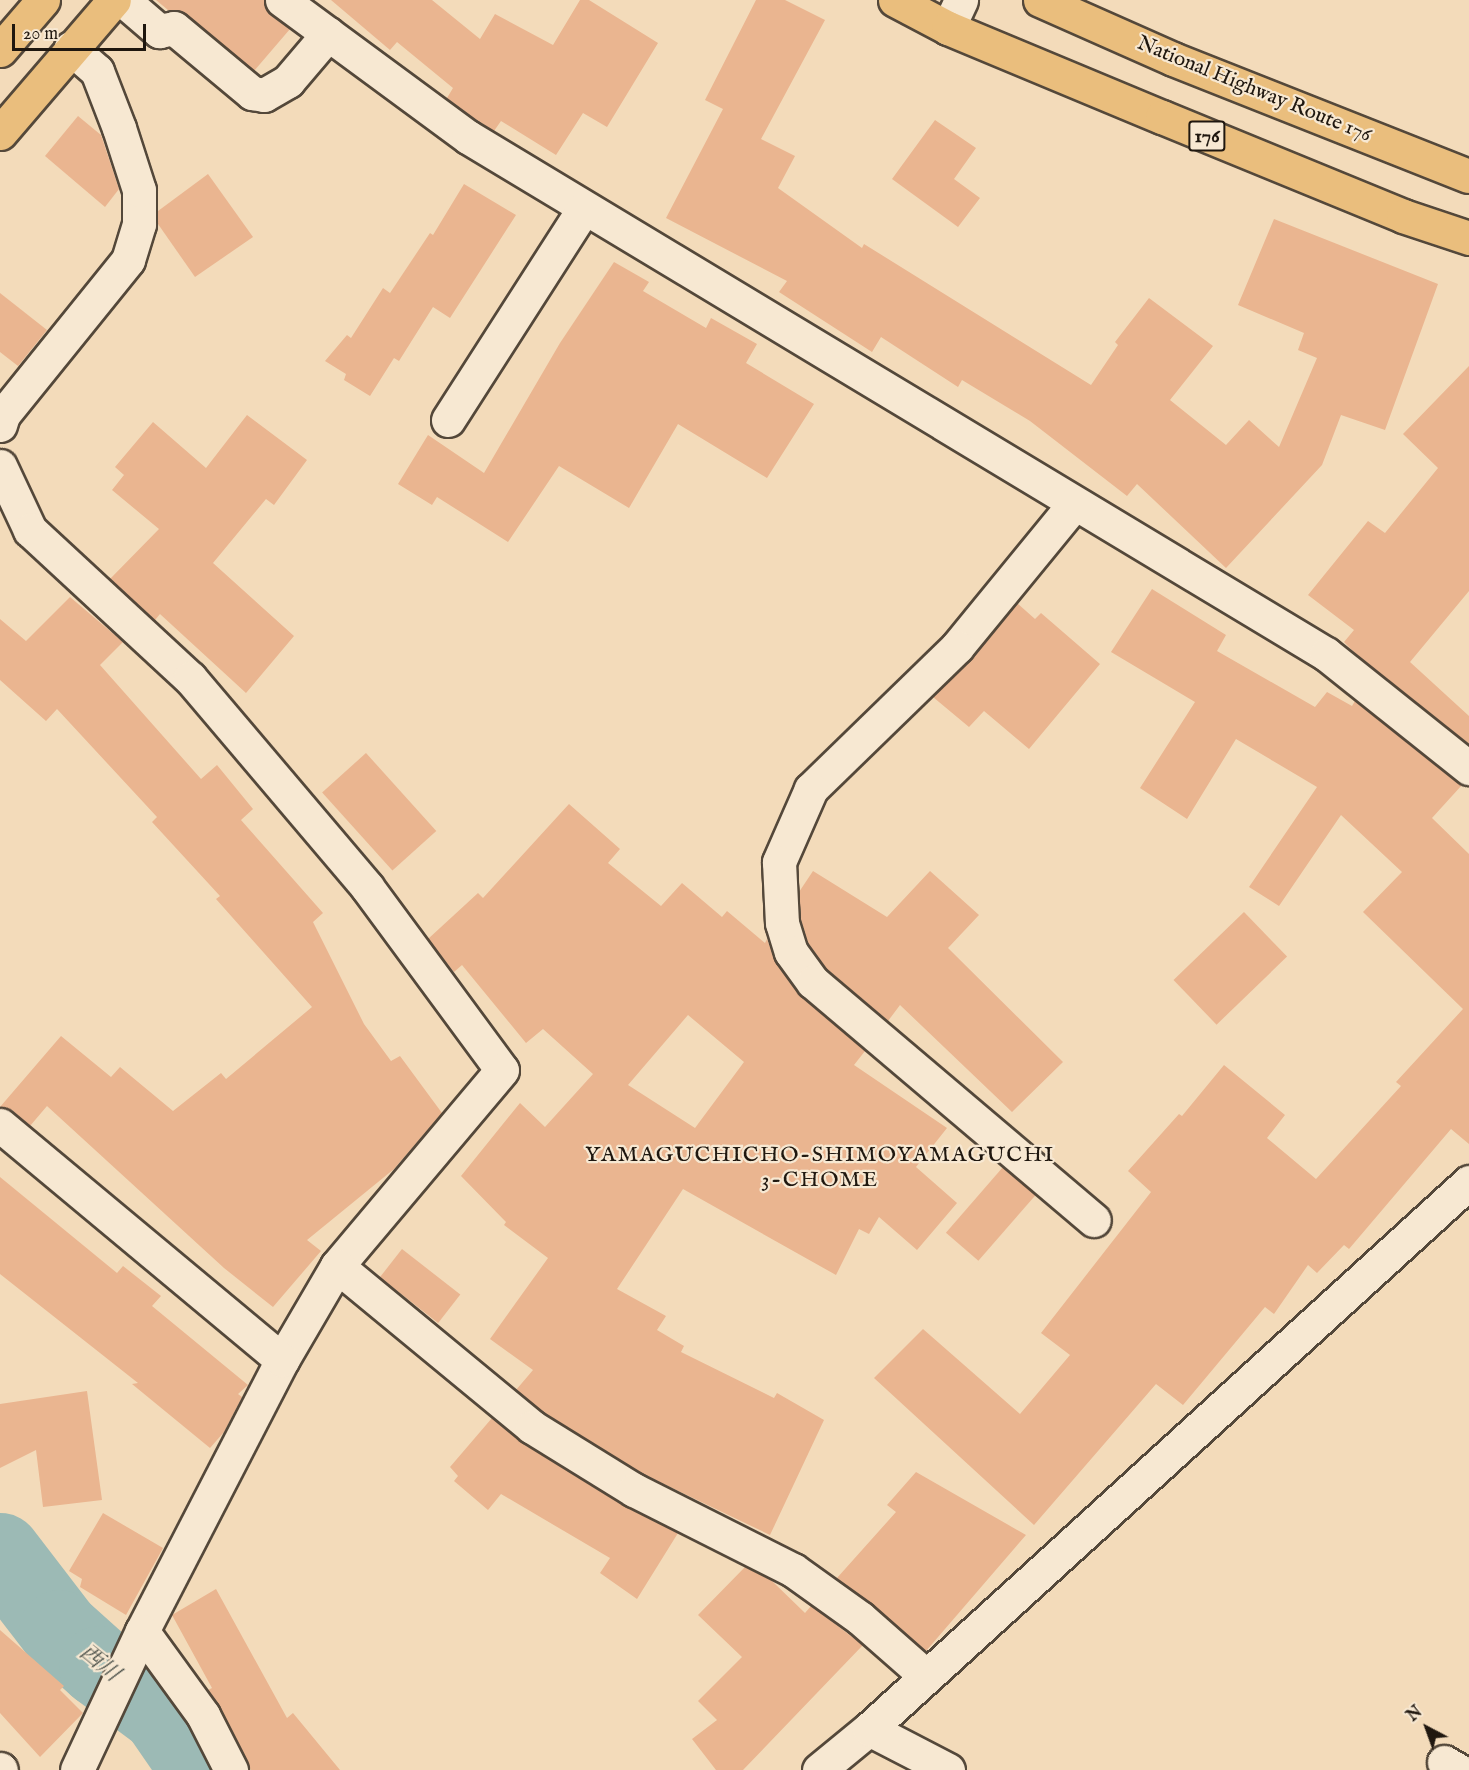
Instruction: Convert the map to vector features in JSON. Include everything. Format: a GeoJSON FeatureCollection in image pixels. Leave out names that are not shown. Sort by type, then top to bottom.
{"type":"FeatureCollection","features":[{"type":"Feature","properties":{"kind":"main road"},"geometry":{"type":"LineString","coordinates":[[0,50],[43,0]]}},
{"type":"Feature","properties":{"kind":"main road"},"geometry":{"type":"LineString","coordinates":[[0,133],[114,0]]}},
{"type":"Feature","properties":{"kind":"main road","name":"176"},"geometry":{"type":"LineString","coordinates":[[895,0],[955,14],[1403,216],[1469,238]]}},
{"type":"Feature","properties":{"kind":"main road","name":"National Highway Route 176"},"geometry":{"type":"LineString","coordinates":[[1040,0],[1173,59],[1469,176]]}},
{"type":"Feature","properties":{"kind":"street"},"geometry":{"type":"LineString","coordinates":[[123,0],[159,31],[174,28],[252,93],[264,95],[288,81],[328,34]]}},
{"type":"Feature","properties":{"kind":"street"},"geometry":{"type":"LineString","coordinates":[[282,0],[468,137],[1326,654],[1469,768]]}},
{"type":"Feature","properties":{"kind":"street"},"geometry":{"type":"LineString","coordinates":[[0,425],[3,415],[128,260],[139,224],[139,190],[119,128],[97,71],[72,48]]}},
{"type":"Feature","properties":{"kind":"street"},"geometry":{"type":"LineString","coordinates":[[448,420],[584,208]]}},
{"type":"Feature","properties":{"kind":"street"},"geometry":{"type":"LineString","coordinates":[[0,466],[4,482],[30,530],[190,678],[367,887],[502,1070],[337,1266],[282,1360],[138,1640],[77,1770]]}},
{"type":"Feature","properties":{"kind":"street"},"geometry":{"type":"LineString","coordinates":[[1074,504],[957,647],[812,789],[779,862],[782,923],[791,952],[813,982],[1094,1220]]}},
{"type":"Feature","properties":{"kind":"street"},"geometry":{"type":"LineString","coordinates":[[0,1125],[282,1360]]}},
{"type":"Feature","properties":{"kind":"street"},"geometry":{"type":"LineString","coordinates":[[819,1770],[868,1729],[1469,1182]]}},
{"type":"Feature","properties":{"kind":"street"},"geometry":{"type":"LineString","coordinates":[[337,1266],[532,1427],[634,1490],[793,1570],[860,1618],[926,1676]]}},
{"type":"Feature","properties":{"kind":"street"},"geometry":{"type":"LineString","coordinates":[[138,1640],[203,1715],[231,1770]]}},
{"type":"Feature","properties":{"kind":"street"},"geometry":{"type":"LineString","coordinates":[[868,1729],[948,1770]]}},
{"type":"Feature","properties":{"kind":"building"},"geometry":{"type":"Polygon","coordinates":[[[156,0],[264,0],[270,15],[290,29],[254,71],[186,14],[168,10],[156,0]]]}},
{"type":"Feature","properties":{"kind":"building"},"geometry":{"type":"Polygon","coordinates":[[[331,0],[432,0],[480,39],[495,14],[553,45],[580,0],[589,0],[658,43],[607,127],[583,113],[556,155],[501,121],[494,131],[472,117],[447,98],[453,88],[397,42],[390,50],[331,0]]]}},
{"type":"Feature","properties":{"kind":"building"},"geometry":{"type":"Polygon","coordinates":[[[756,0],[785,0],[825,20],[761,139],[795,156],[778,188],[862,248],[864,244],[1091,385],[1118,345],[1115,342],[1149,298],[1213,346],[1170,400],[1226,445],[1249,420],[1279,447],[1317,358],[1298,350],[1304,333],[1238,305],[1274,219],[1438,284],[1385,430],[1341,415],[1322,465],[1226,568],[1137,484],[1127,496],[1030,421],[962,380],[958,387],[881,337],[872,352],[779,292],[787,281],[666,218],[723,109],[705,100],[756,0]]]}},
{"type":"Feature","properties":{"kind":"building"},"geometry":{"type":"Polygon","coordinates":[[[78,116],[101,135],[119,189],[105,207],[45,156],[78,116]]]}},
{"type":"Feature","properties":{"kind":"building"},"geometry":{"type":"Polygon","coordinates":[[[935,120],[976,148],[954,179],[980,198],[958,227],[892,179],[935,120]]]}},
{"type":"Feature","properties":{"kind":"building"},"geometry":{"type":"Polygon","coordinates":[[[208,174],[253,237],[195,277],[158,224],[158,211],[208,174]]]}},
{"type":"Feature","properties":{"kind":"building"},"geometry":{"type":"Polygon","coordinates":[[[464,184],[516,215],[450,318],[433,307],[399,361],[394,358],[370,396],[344,380],[346,374],[325,361],[347,335],[351,338],[383,288],[390,293],[430,233],[433,235],[464,184]]]}},
{"type":"Feature","properties":{"kind":"building"},"geometry":{"type":"Polygon","coordinates":[[[614,262],[649,282],[643,291],[706,328],[711,318],[757,344],[746,363],[814,404],[767,478],[678,424],[629,508],[559,466],[508,542],[437,497],[432,505],[398,484],[428,435],[484,473],[560,343],[614,262]]]}},
{"type":"Feature","properties":{"kind":"building"},"geometry":{"type":"Polygon","coordinates":[[[0,293],[47,330],[18,366],[0,352],[0,293]]]}},
{"type":"Feature","properties":{"kind":"building"},"geometry":{"type":"Polygon","coordinates":[[[1469,366],[1469,591],[1410,662],[1469,716],[1469,744],[1357,655],[1344,642],[1354,630],[1308,595],[1368,521],[1385,533],[1438,468],[1403,434],[1469,366]]]}},
{"type":"Feature","properties":{"kind":"building"},"geometry":{"type":"Polygon","coordinates":[[[247,415],[307,460],[274,505],[266,499],[213,563],[294,636],[246,693],[160,614],[155,620],[110,579],[159,529],[112,490],[124,475],[115,467],[153,422],[206,468],[247,415]]]}},
{"type":"Feature","properties":{"kind":"building"},"geometry":{"type":"Polygon","coordinates":[[[1152,589],[1226,635],[1217,651],[1315,707],[1327,692],[1352,706],[1355,701],[1462,785],[1432,818],[1469,854],[1469,1144],[1451,1129],[1349,1249],[1344,1245],[1317,1273],[1308,1265],[1274,1314],[1265,1307],[1183,1405],[1156,1384],[1034,1525],[874,1378],[923,1329],[1020,1414],[1070,1355],[1041,1333],[1151,1192],[1128,1171],[1179,1114],[1182,1116],[1224,1065],[1285,1115],[1267,1138],[1316,1179],[1401,1086],[1396,1082],[1463,1009],[1363,912],[1402,872],[1341,815],[1279,906],[1249,887],[1317,787],[1236,739],[1187,819],[1140,788],[1195,702],[1111,652],[1152,589]]]}},
{"type":"Feature","properties":{"kind":"building"},"geometry":{"type":"Polygon","coordinates":[[[70,597],[123,642],[100,665],[201,779],[217,765],[253,809],[241,820],[323,913],[313,922],[364,1024],[391,1061],[400,1056],[442,1113],[394,1169],[307,1240],[321,1251],[273,1307],[224,1268],[47,1106],[30,1126],[12,1110],[0,1107],[61,1036],[111,1077],[120,1067],[173,1111],[221,1073],[226,1079],[312,1007],[216,899],[220,896],[152,822],[157,817],[57,709],[46,721],[0,680],[0,619],[26,641],[70,597]]]}},
{"type":"Feature","properties":{"kind":"building"},"geometry":{"type":"Polygon","coordinates":[[[1017,603],[1035,619],[1041,613],[1100,664],[1029,749],[984,711],[969,727],[933,697],[971,659],[1017,603]]]}},
{"type":"Feature","properties":{"kind":"building"},"geometry":{"type":"Polygon","coordinates":[[[366,753],[436,831],[392,871],[322,792],[366,753]]]}},
{"type":"Feature","properties":{"kind":"building"},"geometry":{"type":"Polygon","coordinates":[[[569,804],[620,849],[608,863],[661,906],[682,883],[722,917],[727,911],[765,943],[767,939],[776,963],[798,993],[865,1051],[854,1065],[947,1128],[916,1167],[957,1203],[917,1250],[879,1217],[869,1234],[859,1229],[836,1275],[683,1189],[617,1289],[666,1316],[657,1330],[684,1346],[681,1352],[774,1398],[777,1393],[824,1420],[770,1535],[643,1474],[543,1412],[516,1390],[533,1370],[490,1339],[548,1258],[504,1225],[506,1222],[461,1176],[520,1103],[545,1127],[593,1074],[543,1029],[526,1043],[462,965],[454,972],[428,939],[478,893],[483,898],[569,804]],[[688,1015],[628,1085],[695,1128],[744,1062],[688,1015]]]}},
{"type":"Feature","properties":{"kind":"building"},"geometry":{"type":"Polygon","coordinates":[[[813,871],[887,917],[930,871],[979,915],[948,948],[1063,1062],[1012,1112],[900,1005],[888,1021],[827,969],[808,943],[801,920],[799,892],[813,871]]]}},
{"type":"Feature","properties":{"kind":"building"},"geometry":{"type":"Polygon","coordinates":[[[1244,912],[1287,957],[1217,1025],[1174,980],[1244,912]]]}},
{"type":"Feature","properties":{"kind":"building"},"geometry":{"type":"Polygon","coordinates":[[[1003,1167],[1035,1195],[978,1261],[946,1233],[1003,1167]]]}},
{"type":"Feature","properties":{"kind":"building"},"geometry":{"type":"Polygon","coordinates":[[[0,1177],[117,1273],[123,1266],[161,1296],[152,1306],[248,1385],[238,1394],[242,1397],[224,1432],[210,1448],[132,1384],[138,1383],[0,1274],[0,1177]]]}},
{"type":"Feature","properties":{"kind":"building"},"geometry":{"type":"Polygon","coordinates":[[[402,1249],[460,1295],[438,1323],[380,1277],[402,1249]]]}},
{"type":"Feature","properties":{"kind":"building"},"geometry":{"type":"Polygon","coordinates":[[[87,1391],[102,1500],[43,1507],[36,1450],[0,1468],[0,1404],[87,1391]]]}},
{"type":"Feature","properties":{"kind":"building"},"geometry":{"type":"Polygon","coordinates":[[[492,1418],[522,1443],[624,1506],[678,1533],[637,1599],[600,1573],[610,1558],[501,1494],[488,1510],[454,1481],[458,1476],[450,1467],[492,1418]]]}},
{"type":"Feature","properties":{"kind":"building"},"geometry":{"type":"Polygon","coordinates":[[[916,1472],[1026,1535],[926,1651],[837,1578],[896,1512],[887,1505],[916,1472]]]}},
{"type":"Feature","properties":{"kind":"building"},"geometry":{"type":"Polygon","coordinates":[[[103,1513],[163,1548],[126,1615],[80,1587],[82,1579],[69,1571],[103,1513]]]}},
{"type":"Feature","properties":{"kind":"building"},"geometry":{"type":"Polygon","coordinates":[[[745,1567],[771,1580],[805,1613],[811,1606],[863,1645],[743,1770],[716,1770],[692,1739],[717,1720],[698,1701],[742,1657],[698,1615],[745,1567]]]}},
{"type":"Feature","properties":{"kind":"building"},"geometry":{"type":"Polygon","coordinates":[[[216,1589],[287,1718],[293,1713],[340,1770],[251,1770],[208,1690],[212,1688],[172,1615],[216,1589]]]}},
{"type":"Feature","properties":{"kind":"building"},"geometry":{"type":"Polygon","coordinates":[[[0,1630],[64,1686],[60,1690],[83,1713],[40,1757],[0,1713],[0,1630]]]}},
{"type":"Feature","properties":{"kind":"waterway","name":"西川"},"geometry":{"type":"LineString","coordinates":[[0,1553],[59,1630],[99,1666],[161,1712],[201,1770]]}},
{"type":"Feature","properties":{"kind":"district","name":"YAMAGUCHICHO-SHIMOYAMAGUCHI 3-CHOME"},"geometry":{"type":"Point","coordinates":[820,1168]}}]}
